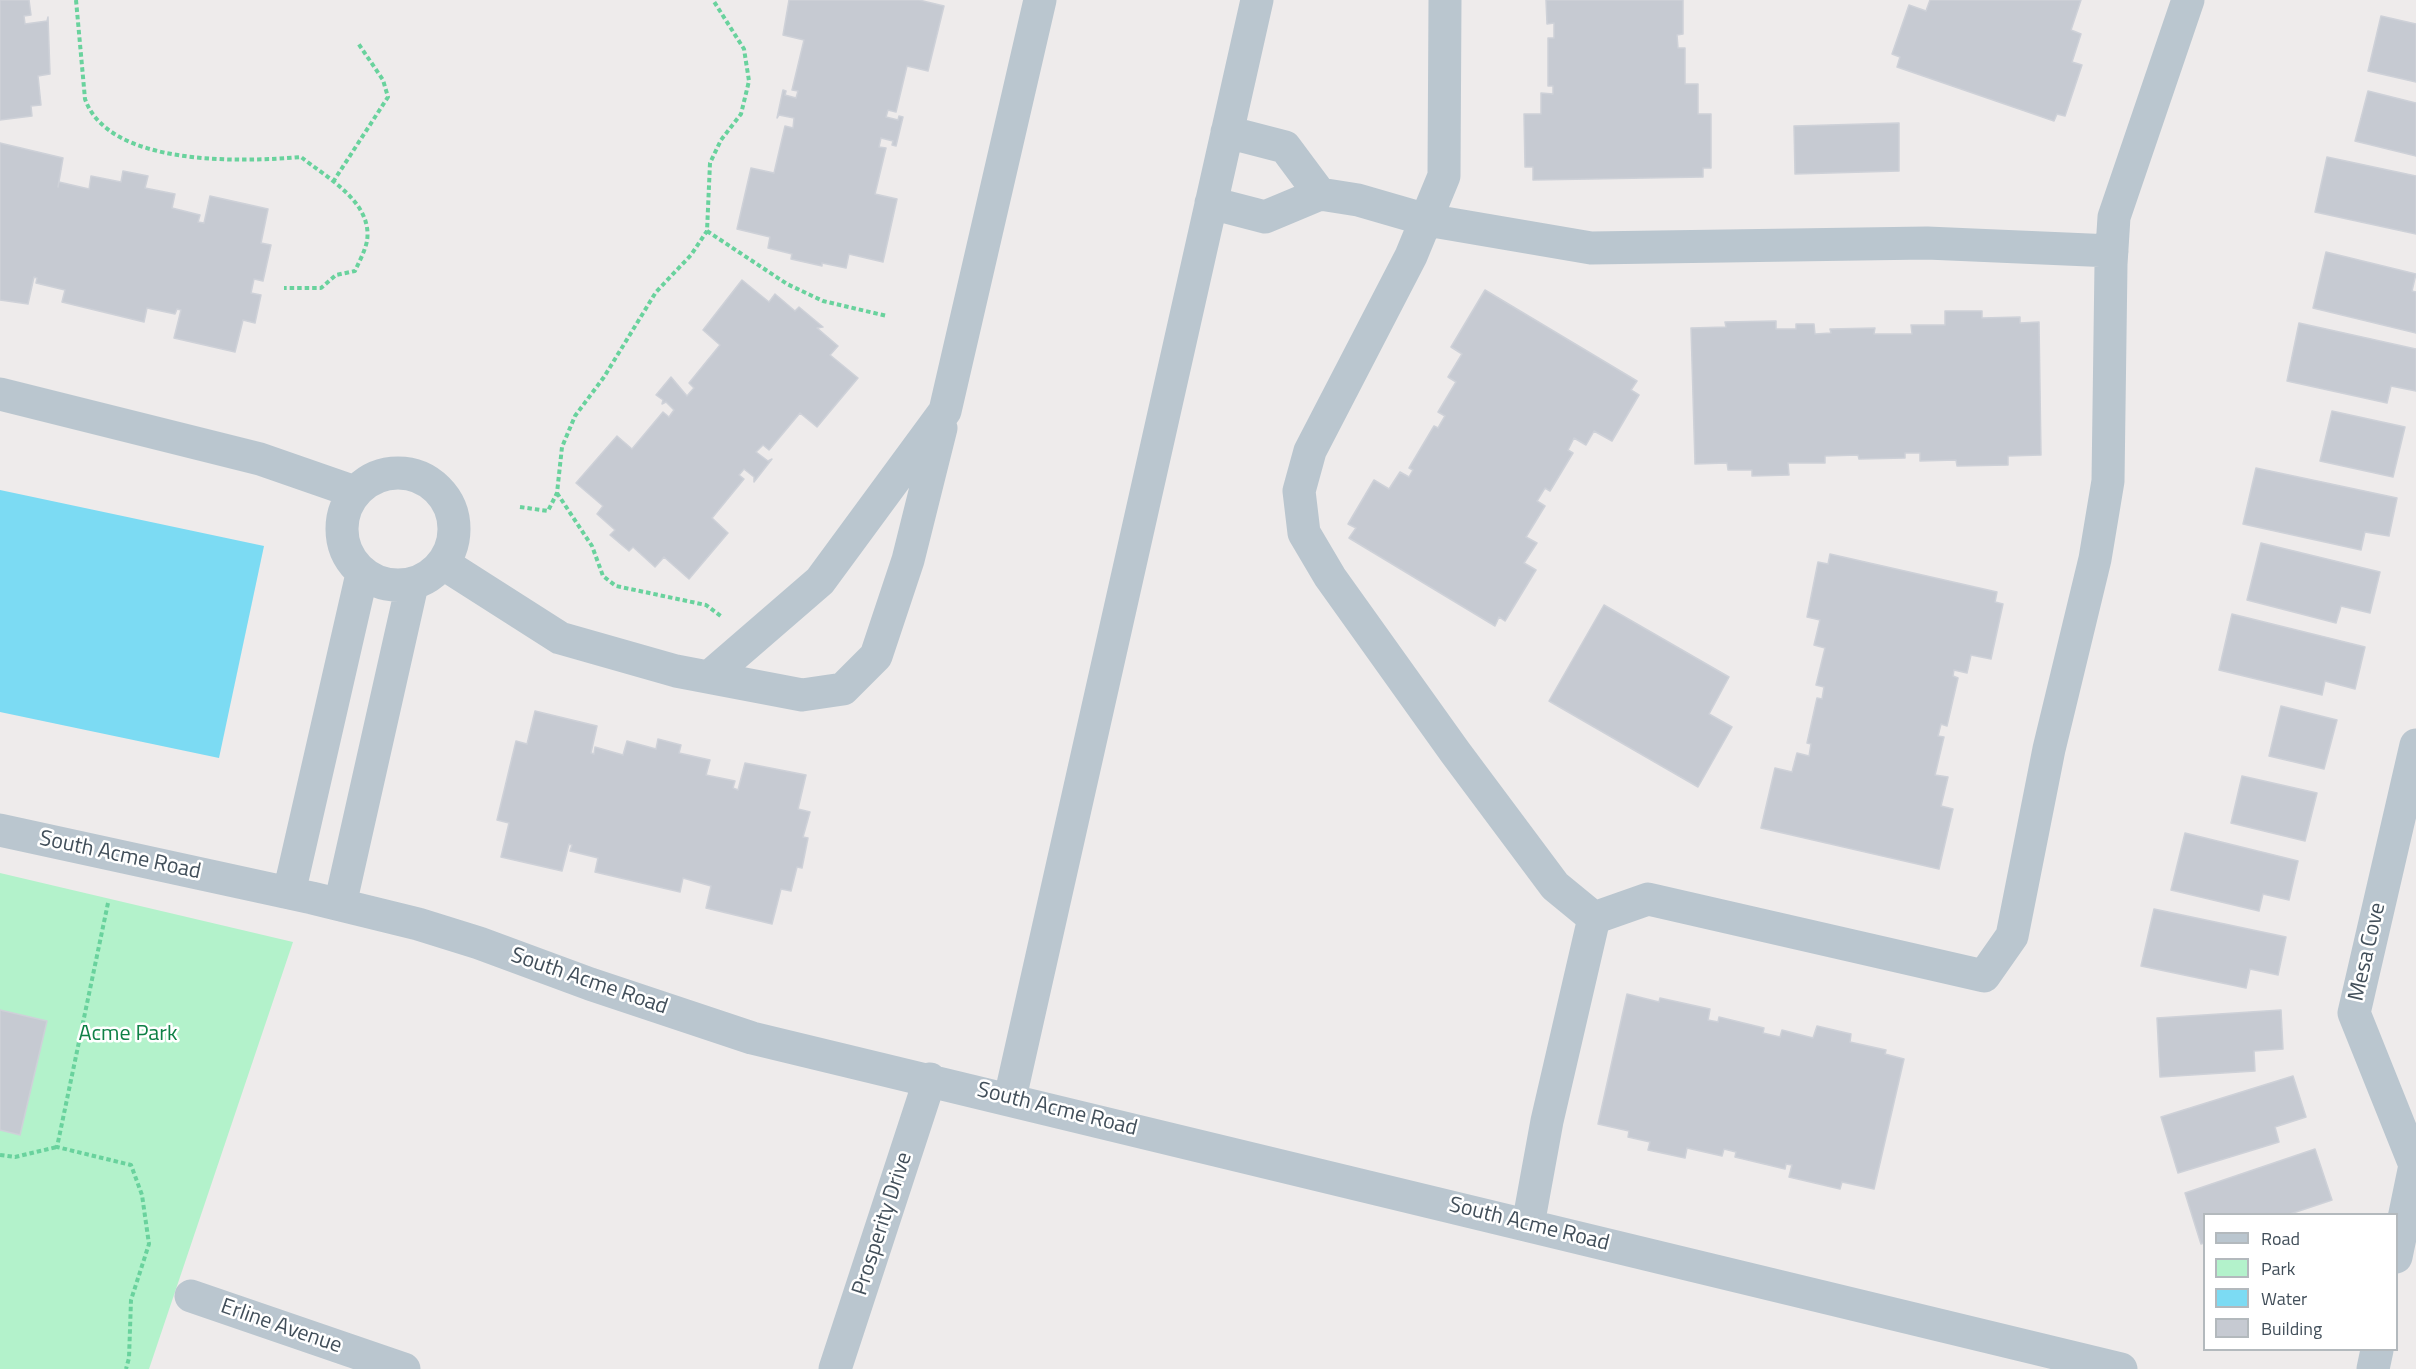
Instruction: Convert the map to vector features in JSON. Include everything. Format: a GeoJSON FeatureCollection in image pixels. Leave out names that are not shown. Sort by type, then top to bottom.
{"type":"FeatureCollection","features":[{"type":"Feature","properties":{"kind":"street"},"geometry":{"type":"LineString","coordinates":[[444,564],[560,638],[676,671],[801,695],[843,689],[876,656],[908,560],[945,411],[1040,0]]}},
{"type":"Feature","properties":{"kind":"street"},"geometry":{"type":"LineString","coordinates":[[1010,1098],[1257,0]]}},
{"type":"Feature","properties":{"kind":"street"},"geometry":{"type":"LineString","coordinates":[[1445,0],[1444,176],[1411,256],[1310,452],[1299,490],[1304,533],[1330,577],[1448,743],[1555,886],[1594,918]]}},
{"type":"Feature","properties":{"kind":"street"},"geometry":{"type":"LineString","coordinates":[[1594,918],[1648,898],[1984,976],[2012,936],[2049,749],[2095,559],[2108,481],[2114,217],[2188,0]]}},
{"type":"Feature","properties":{"kind":"street"},"geometry":{"type":"LineString","coordinates":[[1227,132],[1286,147],[1320,194]]}},
{"type":"Feature","properties":{"kind":"street"},"geometry":{"type":"LineString","coordinates":[[1211,203],[1265,217],[1320,194],[1358,200],[1427,220],[1591,248],[1927,243],[2112,251]]}},
{"type":"Feature","properties":{"kind":"street"},"geometry":{"type":"LineString","coordinates":[[0,394],[260,459],[355,492]]}},
{"type":"Feature","properties":{"kind":"street"},"geometry":{"type":"LineString","coordinates":[[709,677],[820,581],[945,411]]}},
{"type":"Feature","properties":{"kind":"street"},"geometry":{"type":"LineString","coordinates":[[393,472],[415,474],[434,484],[448,501],[455,522],[453,544],[444,564],[429,577],[412,585],[386,585],[362,574],[348,557],[341,535],[344,512],[355,492],[372,478],[393,472]]}},
{"type":"Feature","properties":{"kind":"street"},"geometry":{"type":"LineString","coordinates":[[289,893],[362,574]]}},
{"type":"Feature","properties":{"kind":"street"},"geometry":{"type":"LineString","coordinates":[[340,905],[412,585]]}},
{"type":"Feature","properties":{"kind":"street"},"geometry":{"type":"LineString","coordinates":[[329,717],[379,728]]}},
{"type":"Feature","properties":{"kind":"street","name":"Mesa Cove"},"geometry":{"type":"LineString","coordinates":[[2398,1252],[2416,1165],[2354,1013],[2416,746]]}},
{"type":"Feature","properties":{"kind":"street","name":"South Acme Road"},"geometry":{"type":"LineString","coordinates":[[0,830],[340,905],[479,943],[590,984],[752,1038],[1010,1098],[1528,1225],[2042,1360],[2121,1369]]}},
{"type":"Feature","properties":{"kind":"street"},"geometry":{"type":"LineString","coordinates":[[1528,1225],[1547,1121],[1594,918]]}},
{"type":"Feature","properties":{"kind":"street","name":"Prosperity Drive"},"geometry":{"type":"LineString","coordinates":[[835,1369],[930,1079]]}},
{"type":"Feature","properties":{"kind":"street","name":"Erline Avenue"},"geometry":{"type":"LineString","coordinates":[[191,1296],[404,1369]]}},
{"type":"Feature","properties":{"kind":"street"},"geometry":{"type":"LineString","coordinates":[[2373,1369],[2377,1351]]}},
{"type":"Feature","properties":{"kind":"path"},"geometry":{"type":"LineString","coordinates":[[76,0],[85,99],[89,111],[114,133],[138,145],[183,156],[259,160],[301,157],[354,200],[366,219],[367,240],[355,272],[336,275],[321,288],[284,288]]}},
{"type":"Feature","properties":{"kind":"path"},"geometry":{"type":"LineString","coordinates":[[520,507],[548,511],[557,493],[562,447],[575,416],[604,377],[656,292],[707,231],[710,163],[721,140],[741,114],[749,81],[744,50],[713,0]]}},
{"type":"Feature","properties":{"kind":"path"},"geometry":{"type":"LineString","coordinates":[[333,182],[388,97],[383,80],[358,43]]}},
{"type":"Feature","properties":{"kind":"path"},"geometry":{"type":"LineString","coordinates":[[707,231],[787,284],[823,301],[887,316]]}},
{"type":"Feature","properties":{"kind":"path"},"geometry":{"type":"LineString","coordinates":[[557,493],[592,546],[603,576],[615,586],[706,605],[751,641]]}},
{"type":"Feature","properties":{"kind":"path"},"geometry":{"type":"LineString","coordinates":[[57,1147],[108,903]]}},
{"type":"Feature","properties":{"kind":"path"},"geometry":{"type":"LineString","coordinates":[[0,1155],[15,1156],[57,1147],[131,1165],[142,1195],[149,1244],[130,1299],[129,1358],[126,1369]]}},
{"type":"Feature","properties":{"kind":"green space","name":"Acme Park"},"geometry":{"type":"Polygon","coordinates":[[[0,873],[293,942],[149,1369],[0,1369],[0,873]]]}},
{"type":"Feature","properties":{"kind":"water"},"geometry":{"type":"Polygon","coordinates":[[[0,490],[264,546],[219,758],[0,712],[0,490]]]}},
{"type":"Feature","properties":{"kind":"building"},"geometry":{"type":"Polygon","coordinates":[[[0,0],[29,0],[31,15],[24,16],[25,24],[47,21],[48,17],[50,74],[38,76],[41,105],[31,106],[32,116],[0,120],[0,0]]]}},
{"type":"Feature","properties":{"kind":"building"},"geometry":{"type":"Polygon","coordinates":[[[789,0],[919,0],[944,6],[928,71],[907,66],[896,112],[888,110],[886,117],[898,120],[899,116],[903,117],[896,146],[892,145],[893,141],[881,138],[879,147],[886,148],[875,194],[897,199],[883,262],[849,254],[846,268],[822,263],[822,266],[791,259],[792,254],[768,248],[770,237],[737,229],[751,168],[774,173],[785,126],[793,128],[794,118],[779,115],[777,118],[783,90],[786,91],[785,95],[796,98],[798,91],[792,90],[804,40],[783,35],[789,0]]]}},
{"type":"Feature","properties":{"kind":"building"},"geometry":{"type":"Polygon","coordinates":[[[1546,0],[1683,0],[1683,34],[1677,35],[1678,48],[1685,48],[1685,84],[1698,84],[1698,114],[1711,114],[1711,168],[1703,168],[1703,177],[1533,180],[1533,167],[1525,167],[1524,114],[1541,114],[1541,93],[1553,94],[1553,86],[1548,86],[1548,38],[1554,38],[1554,23],[1547,24],[1546,0]]]}},
{"type":"Feature","properties":{"kind":"building"},"geometry":{"type":"Polygon","coordinates":[[[1930,0],[2081,0],[2071,30],[2081,34],[2072,62],[2082,65],[2065,116],[2057,114],[2054,121],[1897,67],[1900,57],[1892,54],[1909,5],[1926,11],[1930,0]]]}},
{"type":"Feature","properties":{"kind":"building"},"geometry":{"type":"Polygon","coordinates":[[[2381,16],[2416,24],[2416,82],[2368,71],[2381,16]]]}},
{"type":"Feature","properties":{"kind":"building"},"geometry":{"type":"Polygon","coordinates":[[[2368,91],[2416,103],[2416,156],[2355,141],[2368,91]]]}},
{"type":"Feature","properties":{"kind":"building"},"geometry":{"type":"Polygon","coordinates":[[[1899,123],[1899,171],[1795,174],[1794,126],[1899,123]]]}},
{"type":"Feature","properties":{"kind":"building"},"geometry":{"type":"Polygon","coordinates":[[[0,143],[63,158],[58,187],[59,182],[89,189],[91,176],[121,182],[123,171],[148,176],[145,188],[175,194],[172,208],[200,215],[198,222],[204,223],[210,196],[268,209],[261,243],[271,245],[263,281],[254,279],[251,293],[261,295],[255,323],[243,320],[235,352],[174,338],[181,310],[177,309],[175,314],[147,308],[144,322],[62,302],[65,290],[36,283],[37,278],[34,277],[28,304],[0,300],[0,143]]]}},
{"type":"Feature","properties":{"kind":"building"},"geometry":{"type":"Polygon","coordinates":[[[2327,157],[2416,176],[2416,234],[2315,212],[2327,157]]]}},
{"type":"Feature","properties":{"kind":"building"},"geometry":{"type":"Polygon","coordinates":[[[2326,252],[2416,274],[2412,291],[2416,292],[2416,333],[2313,308],[2326,252]]]}},
{"type":"Feature","properties":{"kind":"building"},"geometry":{"type":"Polygon","coordinates":[[[742,280],[769,302],[775,294],[795,311],[799,307],[823,327],[817,328],[838,346],[830,355],[858,378],[817,427],[800,413],[769,450],[763,445],[756,452],[768,461],[772,459],[754,482],[754,477],[744,469],[739,475],[744,479],[712,518],[728,533],[689,579],[664,557],[655,567],[633,547],[629,551],[610,535],[615,530],[597,514],[603,506],[576,483],[617,436],[632,449],[663,412],[669,417],[674,410],[666,402],[662,404],[663,400],[656,395],[671,377],[687,396],[694,388],[689,383],[720,345],[703,330],[742,280]]]}},
{"type":"Feature","properties":{"kind":"building"},"geometry":{"type":"Polygon","coordinates":[[[1485,290],[1637,381],[1631,390],[1639,395],[1612,441],[1594,431],[1586,445],[1574,438],[1568,450],[1573,453],[1550,491],[1545,488],[1537,501],[1545,506],[1526,537],[1537,543],[1524,563],[1536,570],[1505,621],[1499,617],[1495,626],[1349,538],[1356,528],[1348,524],[1374,480],[1389,489],[1400,472],[1409,477],[1413,470],[1409,468],[1434,426],[1438,428],[1445,416],[1438,412],[1456,382],[1448,377],[1462,354],[1451,347],[1485,290]]]}},
{"type":"Feature","properties":{"kind":"building"},"geometry":{"type":"Polygon","coordinates":[[[1945,311],[1982,311],[1982,318],[2020,317],[2020,323],[2039,322],[2041,455],[2008,456],[2008,465],[1957,466],[1956,460],[1920,461],[1920,453],[1905,453],[1905,458],[1859,459],[1858,455],[1825,456],[1825,463],[1788,463],[1789,475],[1752,476],[1752,470],[1728,470],[1727,463],[1695,464],[1691,328],[1726,327],[1725,322],[1776,321],[1776,329],[1796,329],[1796,324],[1814,324],[1815,334],[1831,333],[1830,329],[1875,328],[1874,334],[1912,334],[1911,325],[1945,325],[1945,311]]]}},
{"type":"Feature","properties":{"kind":"building"},"geometry":{"type":"Polygon","coordinates":[[[2299,323],[2416,349],[2416,391],[2391,386],[2387,403],[2287,381],[2299,323]]]}},
{"type":"Feature","properties":{"kind":"building"},"geometry":{"type":"Polygon","coordinates":[[[2332,411],[2405,427],[2393,477],[2320,461],[2332,411]]]}},
{"type":"Feature","properties":{"kind":"building"},"geometry":{"type":"Polygon","coordinates":[[[2256,468],[2397,498],[2389,536],[2365,532],[2361,550],[2243,524],[2256,468]]]}},
{"type":"Feature","properties":{"kind":"building"},"geometry":{"type":"Polygon","coordinates":[[[2261,543],[2380,572],[2370,613],[2341,606],[2336,623],[2247,600],[2261,543]]]}},
{"type":"Feature","properties":{"kind":"building"},"geometry":{"type":"Polygon","coordinates":[[[1830,554],[1997,592],[1995,602],[2003,604],[1991,659],[1971,655],[1967,673],[1954,670],[1953,676],[1958,678],[1947,726],[1941,724],[1938,736],[1944,737],[1935,775],[1948,777],[1941,806],[1953,809],[1939,869],[1761,828],[1775,768],[1792,772],[1797,753],[1809,756],[1811,744],[1807,743],[1817,698],[1822,699],[1824,687],[1816,685],[1825,648],[1814,645],[1820,620],[1807,617],[1818,562],[1828,564],[1830,554]]]}},
{"type":"Feature","properties":{"kind":"building"},"geometry":{"type":"Polygon","coordinates":[[[1604,605],[1729,677],[1709,714],[1732,727],[1698,787],[1549,701],[1604,605]]]}},
{"type":"Feature","properties":{"kind":"building"},"geometry":{"type":"Polygon","coordinates":[[[2232,614],[2365,647],[2355,689],[2325,681],[2322,695],[2219,670],[2232,614]]]}},
{"type":"Feature","properties":{"kind":"building"},"geometry":{"type":"Polygon","coordinates":[[[2281,706],[2337,720],[2324,769],[2269,756],[2281,706]]]}},
{"type":"Feature","properties":{"kind":"building"},"geometry":{"type":"Polygon","coordinates":[[[535,711],[597,726],[591,753],[594,754],[595,747],[623,755],[627,741],[656,749],[658,739],[681,745],[679,753],[710,760],[706,775],[735,781],[733,788],[738,790],[745,763],[806,775],[798,809],[810,812],[803,837],[808,838],[802,868],[797,867],[791,891],[781,889],[772,924],[706,908],[711,886],[683,878],[680,892],[595,872],[598,858],[570,851],[572,845],[569,844],[562,871],[501,857],[509,823],[497,820],[516,741],[527,744],[535,711]]]}},
{"type":"Feature","properties":{"kind":"building"},"geometry":{"type":"Polygon","coordinates":[[[2242,776],[2317,793],[2305,841],[2231,823],[2242,776]]]}},
{"type":"Feature","properties":{"kind":"building"},"geometry":{"type":"Polygon","coordinates":[[[2185,833],[2298,861],[2289,900],[2263,894],[2259,911],[2171,890],[2185,833]]]}},
{"type":"Feature","properties":{"kind":"building"},"geometry":{"type":"Polygon","coordinates":[[[2154,909],[2286,937],[2278,975],[2250,969],[2246,988],[2141,966],[2154,909]]]}},
{"type":"Feature","properties":{"kind":"building"},"geometry":{"type":"Polygon","coordinates":[[[1627,994],[1659,1002],[1660,998],[1710,1009],[1708,1020],[1718,1022],[1719,1017],[1764,1028],[1763,1033],[1780,1037],[1782,1030],[1813,1038],[1817,1026],[1851,1034],[1850,1042],[1886,1050],[1885,1054],[1904,1059],[1874,1189],[1842,1182],[1840,1189],[1789,1177],[1792,1165],[1786,1164],[1785,1169],[1735,1157],[1736,1152],[1724,1149],[1722,1156],[1687,1148],[1685,1158],[1648,1150],[1650,1142],[1628,1137],[1629,1131],[1598,1124],[1627,994]]]}},
{"type":"Feature","properties":{"kind":"building"},"geometry":{"type":"Polygon","coordinates":[[[0,1010],[47,1021],[20,1135],[0,1130],[0,1010]]]}},
{"type":"Feature","properties":{"kind":"building"},"geometry":{"type":"Polygon","coordinates":[[[2281,1010],[2283,1049],[2254,1051],[2255,1071],[2160,1077],[2157,1018],[2281,1010]]]}},
{"type":"Feature","properties":{"kind":"building"},"geometry":{"type":"Polygon","coordinates":[[[2293,1076],[2306,1117],[2275,1127],[2279,1142],[2178,1173],[2161,1117],[2293,1076]]]}},
{"type":"Feature","properties":{"kind":"building"},"geometry":{"type":"Polygon","coordinates":[[[2315,1149],[2332,1200],[2293,1213],[2203,1213],[2203,1243],[2201,1244],[2185,1193],[2315,1149]]]}}]}
